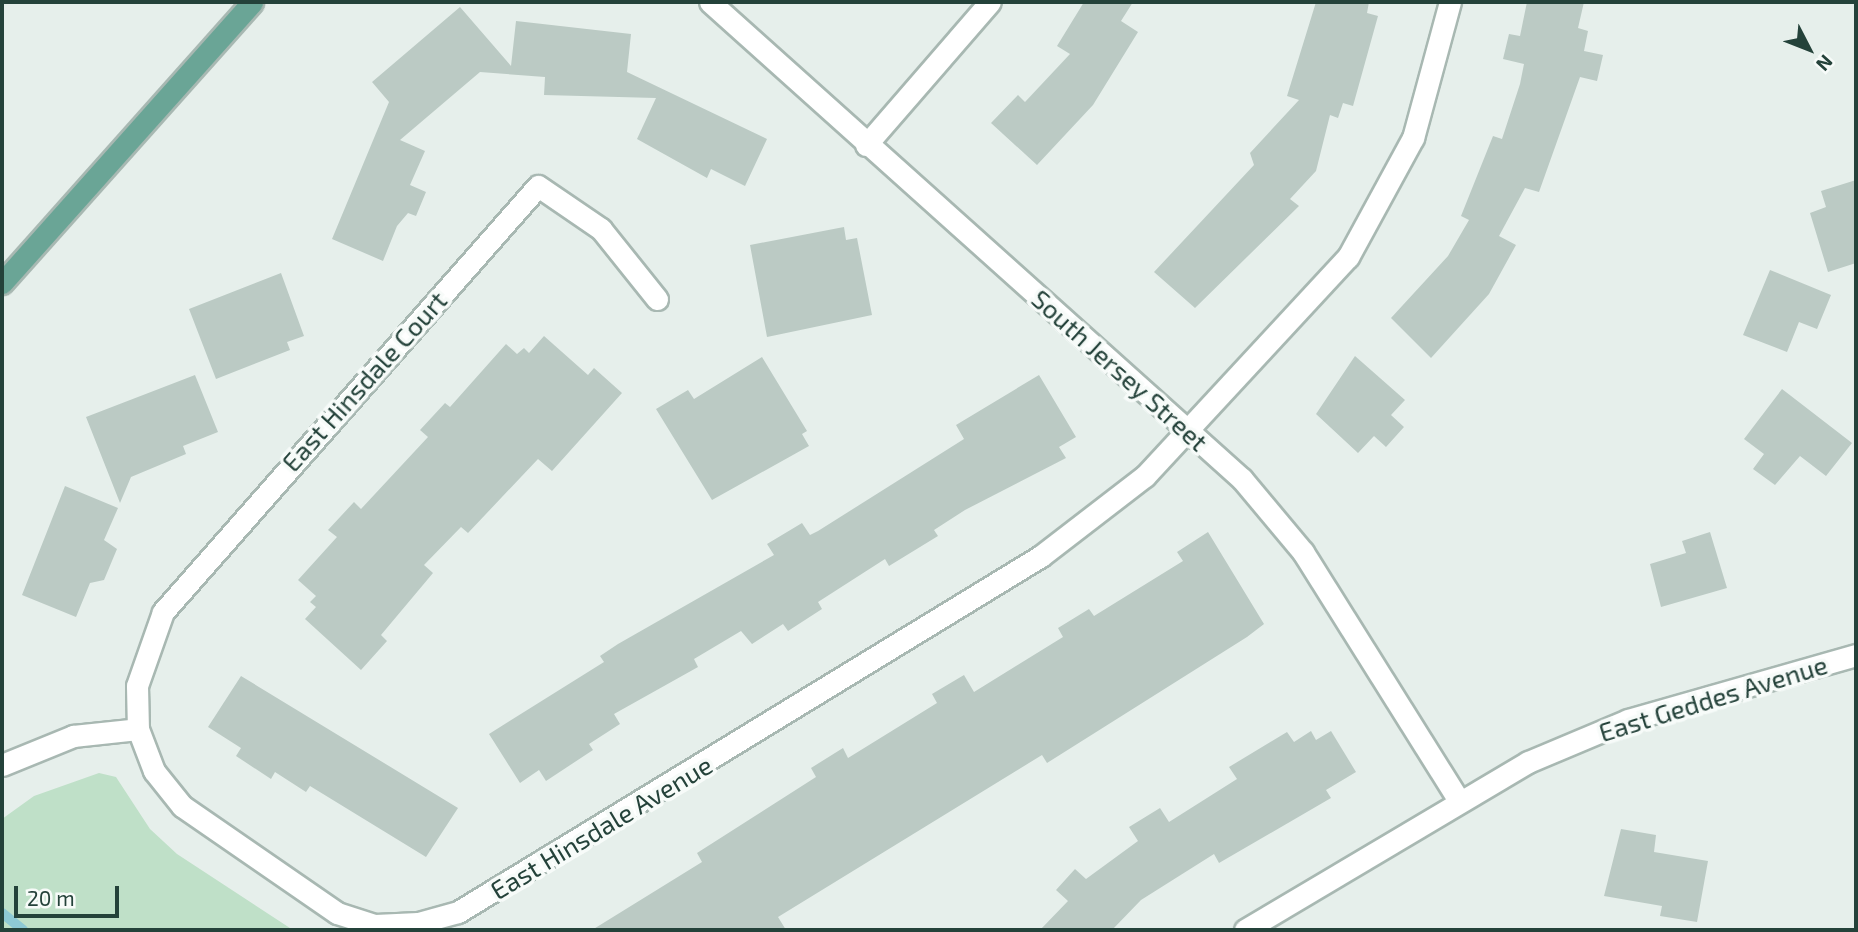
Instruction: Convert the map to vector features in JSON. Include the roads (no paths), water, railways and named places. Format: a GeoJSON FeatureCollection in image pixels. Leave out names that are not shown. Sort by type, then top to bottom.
{"type":"FeatureCollection","features":[{"type":"Feature","properties":{"kind":"main road"},"geometry":{"type":"LineString","coordinates":[[2,283],[252,2]]}},
{"type":"Feature","properties":{"kind":"street","name":"South Jersey Street"},"geometry":{"type":"LineString","coordinates":[[710,2],[866,145],[1242,479],[1303,552],[1458,799]]}},
{"type":"Feature","properties":{"kind":"street"},"geometry":{"type":"LineString","coordinates":[[866,145],[990,2]]}},
{"type":"Feature","properties":{"kind":"street","name":"East Hinsdale Avenue"},"geometry":{"type":"LineString","coordinates":[[138,729],[154,771],[182,806],[337,914],[375,925],[418,923],[458,912],[1041,556],[1145,476],[1311,302],[1390,190],[1433,84],[1450,2]]}},
{"type":"Feature","properties":{"kind":"street","name":"East Hinsdale Court"},"geometry":{"type":"LineString","coordinates":[[138,729],[137,686],[163,612],[538,186],[601,229],[657,299]]}},
{"type":"Feature","properties":{"kind":"street","name":"East Geddes Avenue"},"geometry":{"type":"LineString","coordinates":[[1245,930],[1458,799],[1628,720],[1856,655]]}},
{"type":"Feature","properties":{"kind":"street"},"geometry":{"type":"LineString","coordinates":[[2,765],[73,736],[138,729]]}},
{"type":"Feature","properties":{"kind":"waterway"},"geometry":{"type":"LineString","coordinates":[[2,913],[23,930]]}}]}
